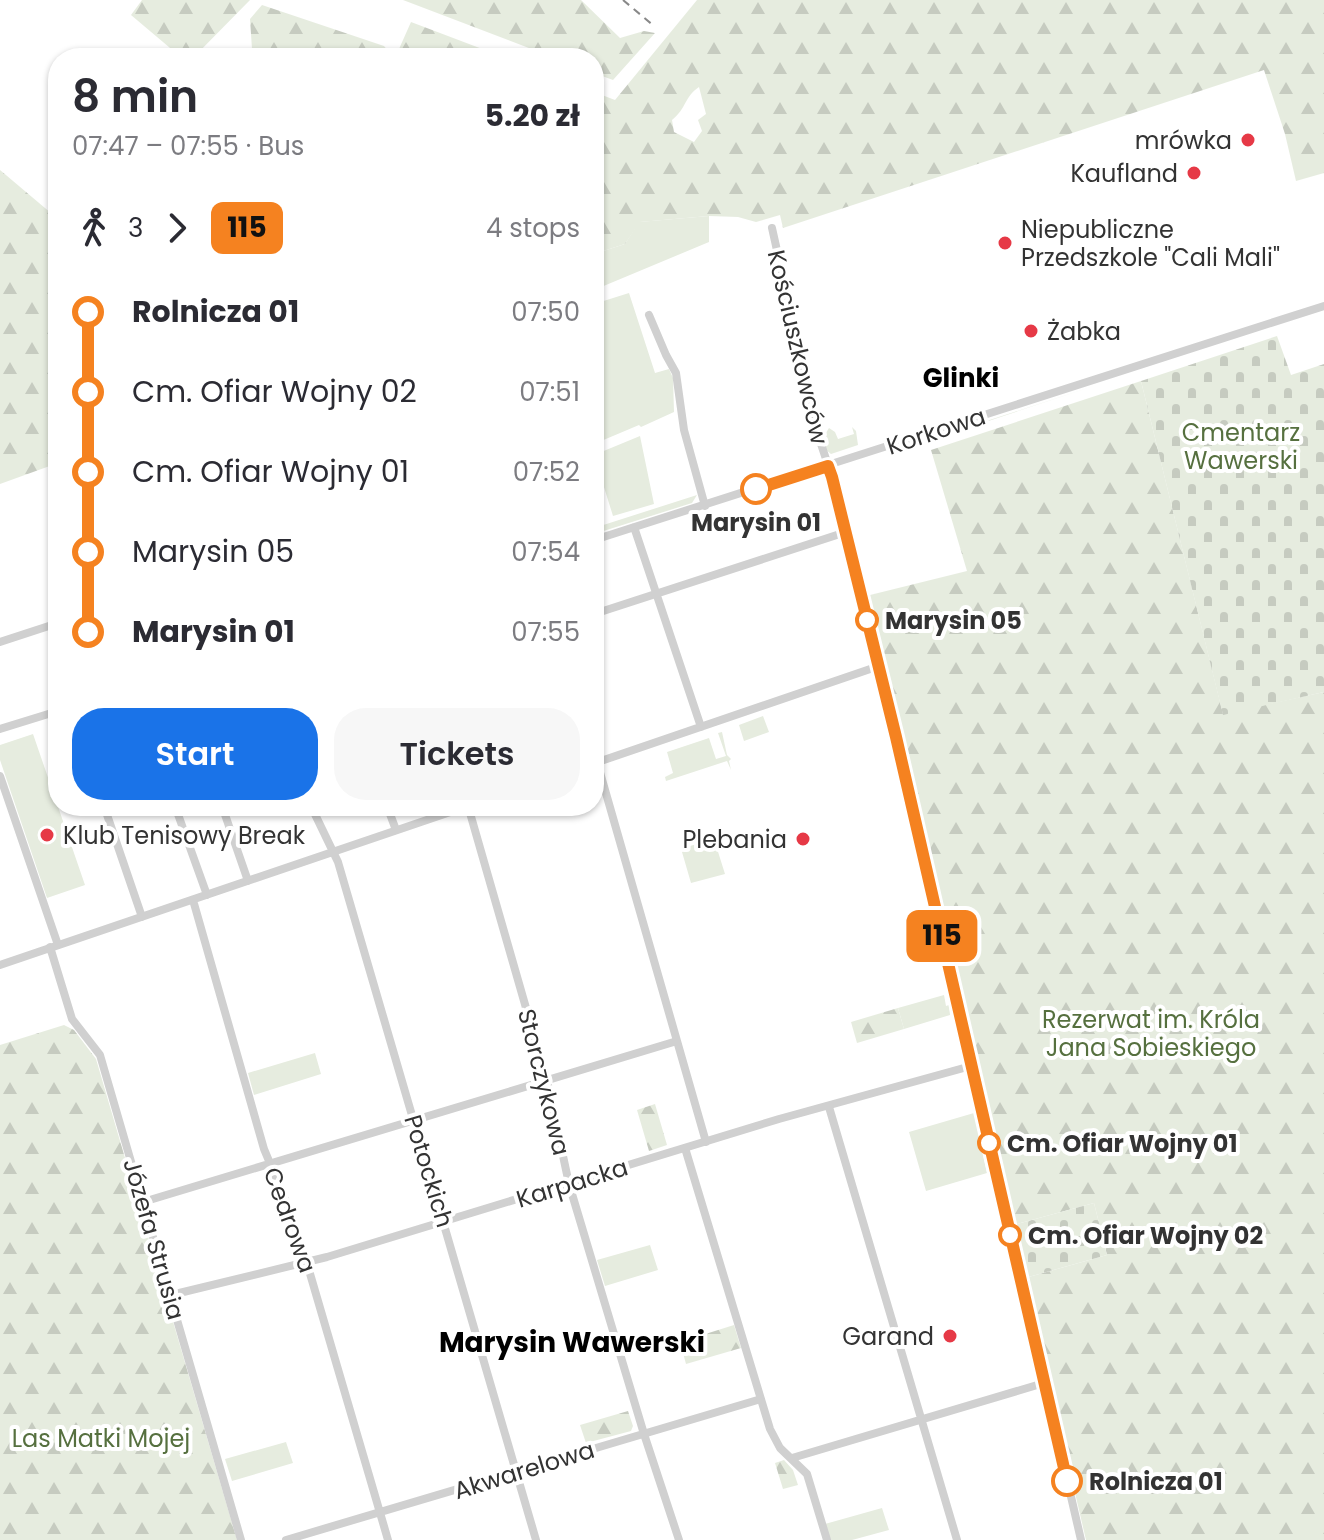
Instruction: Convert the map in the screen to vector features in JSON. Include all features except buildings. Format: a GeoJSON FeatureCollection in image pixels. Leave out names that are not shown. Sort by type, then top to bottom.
{"type":"FeatureCollection","features":[{"type":"Feature","properties":{"kind":"street","name":"Kościuszkowców"},"geometry":{"type":"LineString","coordinates":[[772,228],[819,438],[879,666],[1081,1540]]}},
{"type":"Feature","properties":{"kind":"street","name":"Korkowa"},"geometry":{"type":"LineString","coordinates":[[604,537],[1324,306]]}},
{"type":"Feature","properties":{"kind":"street"},"geometry":{"type":"LineString","coordinates":[[649,315],[676,373],[684,430],[705,506]]}},
{"type":"Feature","properties":{"kind":"street"},"geometry":{"type":"LineString","coordinates":[[634,527],[701,727]]}},
{"type":"Feature","properties":{"kind":"street"},"geometry":{"type":"LineString","coordinates":[[604,611],[846,532]]}},
{"type":"Feature","properties":{"kind":"street"},"geometry":{"type":"LineString","coordinates":[[0,642],[48,627]]}},
{"type":"Feature","properties":{"kind":"street"},"geometry":{"type":"LineString","coordinates":[[604,760],[879,666]]}},
{"type":"Feature","properties":{"kind":"street"},"geometry":{"type":"LineString","coordinates":[[0,729],[48,714]]}},
{"type":"Feature","properties":{"kind":"street","name":"Józefa Strusia"},"geometry":{"type":"LineString","coordinates":[[0,776],[54,946],[72,1019],[100,1055],[241,1540]]}},
{"type":"Feature","properties":{"kind":"street"},"geometry":{"type":"LineString","coordinates":[[604,794],[706,1142]]}},
{"type":"Feature","properties":{"kind":"street"},"geometry":{"type":"LineString","coordinates":[[107,816],[142,917]]}},
{"type":"Feature","properties":{"kind":"street"},"geometry":{"type":"LineString","coordinates":[[179,816],[207,895]]}},
{"type":"Feature","properties":{"kind":"street"},"geometry":{"type":"LineString","coordinates":[[225,816],[248,881]]}},
{"type":"Feature","properties":{"kind":"street","name":"Potockich"},"geometry":{"type":"LineString","coordinates":[[316,816],[334,852],[536,1540]]}},
{"type":"Feature","properties":{"kind":"street"},"geometry":{"type":"LineString","coordinates":[[391,816],[396,830]]}},
{"type":"Feature","properties":{"kind":"street"},"geometry":{"type":"LineString","coordinates":[[0,965],[438,816]]}},
{"type":"Feature","properties":{"kind":"street","name":"Storczykowa"},"geometry":{"type":"LineString","coordinates":[[471,816],[547,1081],[569,1184],[679,1540]]}},
{"type":"Feature","properties":{"kind":"street","name":"Cedrowa"},"geometry":{"type":"LineString","coordinates":[[193,900],[270,1165],[292,1216],[306,1260],[388,1540]]}},
{"type":"Feature","properties":{"kind":"street"},"geometry":{"type":"LineString","coordinates":[[143,1202],[677,1041]]}},
{"type":"Feature","properties":{"kind":"street","name":"Karpacka"},"geometry":{"type":"LineString","coordinates":[[171,1295],[444,1222],[685,1148],[971,1066]]}},
{"type":"Feature","properties":{"kind":"street"},"geometry":{"type":"LineString","coordinates":[[829,1107],[957,1540]]}},
{"type":"Feature","properties":{"kind":"street"},"geometry":{"type":"LineString","coordinates":[[685,1148],[777,1445],[807,1474],[827,1540]]}},
{"type":"Feature","properties":{"kind":"street"},"geometry":{"type":"LineString","coordinates":[[792,1458],[1044,1383]]}},
{"type":"Feature","properties":{"kind":"street","name":"Akwarelowa"},"geometry":{"type":"LineString","coordinates":[[286,1540],[761,1399]]}},
{"type":"Feature","properties":{"kind":"green space"},"geometry":{"type":"Polygon","coordinates":[[[142,0],[250,0],[203,48],[170,48],[131,15],[142,0]]]}},
{"type":"Feature","properties":{"kind":"green space"},"geometry":{"type":"Polygon","coordinates":[[[403,0],[581,0],[620,38],[644,31],[655,33],[613,80],[604,77],[604,48],[529,48],[403,0]]]}},
{"type":"Feature","properties":{"kind":"green space"},"geometry":{"type":"Polygon","coordinates":[[[697,0],[1324,0],[1324,173],[1296,181],[1285,134],[1264,70],[783,228],[780,215],[756,222],[738,217],[709,216],[640,222],[625,244],[604,251],[604,96],[615,100],[697,0]],[[699,87],[672,120],[674,132],[694,142],[702,131],[698,120],[706,114],[699,87]]]}},
{"type":"Feature","properties":{"kind":"green space"},"geometry":{"type":"Polygon","coordinates":[[[262,5],[386,48],[252,48],[250,19],[262,5]]]}},
{"type":"Feature","properties":{"kind":"green space"},"geometry":{"type":"Polygon","coordinates":[[[411,22],[480,48],[399,48],[411,22]]]}},
{"type":"Feature","properties":{"kind":"green space"},"geometry":{"type":"Polygon","coordinates":[[[0,170],[48,211],[48,467],[0,484],[0,170]]]}},
{"type":"Feature","properties":{"kind":"green space"},"geometry":{"type":"Polygon","coordinates":[[[709,216],[709,242],[604,286],[604,251],[625,244],[639,222],[709,216]]]}},
{"type":"Feature","properties":{"kind":"green space"},"geometry":{"type":"Polygon","coordinates":[[[629,293],[655,373],[669,369],[673,378],[674,412],[604,440],[604,301],[629,293]]]}},
{"type":"Feature","properties":{"kind":"green space","name":"Cmentarz Wawerski"},"geometry":{"type":"Polygon","coordinates":[[[1277,336],[1291,375],[1324,364],[1324,692],[1223,715],[1141,381],[1277,336]]]}},
{"type":"Feature","properties":{"kind":"green space","name":"Rezerwat im. Króla Jana Sobieskiego"},"geometry":{"type":"Polygon","coordinates":[[[1141,381],[1223,714],[1324,692],[1324,1540],[1086,1540],[1025,1278],[1107,1255],[1094,1203],[1013,1225],[866,596],[967,571],[931,450],[1141,381]]]}},
{"type":"Feature","properties":{"kind":"green space"},"geometry":{"type":"Polygon","coordinates":[[[1103,383],[913,446],[913,445],[1103,383]]]}},
{"type":"Feature","properties":{"kind":"green space"},"geometry":{"type":"Polygon","coordinates":[[[852,427],[856,431],[858,445],[831,454],[825,449],[824,436],[829,428],[838,439],[854,434],[852,427]]]}},
{"type":"Feature","properties":{"kind":"green space"},"geometry":{"type":"Polygon","coordinates":[[[640,436],[654,504],[613,516],[604,487],[604,451],[640,436]]]}},
{"type":"Feature","properties":{"kind":"green space"},"geometry":{"type":"Polygon","coordinates":[[[697,495],[692,503],[604,531],[604,525],[697,495]]]}},
{"type":"Feature","properties":{"kind":"green space"},"geometry":{"type":"Polygon","coordinates":[[[763,716],[769,732],[744,741],[739,725],[763,716]]]}},
{"type":"Feature","properties":{"kind":"green space"},"geometry":{"type":"Polygon","coordinates":[[[722,732],[727,755],[731,759],[731,770],[727,761],[666,781],[665,777],[673,773],[667,752],[709,738],[716,759],[726,756],[718,733],[722,732]]]}},
{"type":"Feature","properties":{"kind":"green space","name":"Klub Tenisowy Break"},"geometry":{"type":"Polygon","coordinates":[[[33,734],[48,778],[48,816],[61,816],[85,885],[47,898],[0,760],[0,745],[33,734]]]}},
{"type":"Feature","properties":{"kind":"green space"},"geometry":{"type":"Polygon","coordinates":[[[714,839],[725,874],[691,883],[682,852],[690,846],[714,839]]]}},
{"type":"Feature","properties":{"kind":"green space"},"geometry":{"type":"Polygon","coordinates":[[[944,995],[950,1015],[904,1029],[898,1008],[944,995]]]}},
{"type":"Feature","properties":{"kind":"green space"},"geometry":{"type":"Polygon","coordinates":[[[898,1008],[904,1029],[857,1043],[851,1022],[898,1008]]]}},
{"type":"Feature","properties":{"kind":"green space","name":"Las Matki Mojej"},"geometry":{"type":"Polygon","coordinates":[[[64,1025],[74,1030],[96,1059],[237,1540],[0,1540],[0,1045],[64,1025]]]}},
{"type":"Feature","properties":{"kind":"green space"},"geometry":{"type":"Polygon","coordinates":[[[315,1053],[321,1074],[254,1095],[248,1073],[315,1053]]]}},
{"type":"Feature","properties":{"kind":"green space"},"geometry":{"type":"Polygon","coordinates":[[[655,1104],[667,1145],[649,1151],[637,1110],[655,1104]]]}},
{"type":"Feature","properties":{"kind":"green space"},"geometry":{"type":"Polygon","coordinates":[[[974,1113],[987,1173],[926,1191],[909,1132],[974,1113]]]}},
{"type":"Feature","properties":{"kind":"green space"},"geometry":{"type":"Polygon","coordinates":[[[1094,1203],[1107,1255],[1025,1278],[1013,1225],[1094,1203]]]}},
{"type":"Feature","properties":{"kind":"green space"},"geometry":{"type":"Polygon","coordinates":[[[650,1245],[658,1270],[605,1286],[597,1260],[650,1245]]]}},
{"type":"Feature","properties":{"kind":"green space"},"geometry":{"type":"Polygon","coordinates":[[[734,1325],[741,1348],[686,1364],[680,1342],[734,1325]]]}},
{"type":"Feature","properties":{"kind":"green space"},"geometry":{"type":"Polygon","coordinates":[[[628,1411],[633,1426],[631,1431],[586,1443],[580,1425],[628,1411]]]}},
{"type":"Feature","properties":{"kind":"green space"},"geometry":{"type":"Polygon","coordinates":[[[286,1442],[293,1463],[232,1481],[225,1459],[286,1442]]]}},
{"type":"Feature","properties":{"kind":"green space"},"geometry":{"type":"Polygon","coordinates":[[[784,1460],[793,1470],[798,1485],[783,1489],[775,1463],[784,1460]]]}},
{"type":"Feature","properties":{"kind":"green space"},"geometry":{"type":"Polygon","coordinates":[[[882,1508],[889,1530],[852,1540],[830,1540],[825,1524],[882,1508]]]}},
{"type":"Feature","properties":{"kind":"railway"},"geometry":{"type":"LineString","coordinates":[[623,0],[654,26]]}},
{"type":"Feature","properties":{"kind":"bus line","name":"115"},"geometry":{"type":"LineString","coordinates":[[756,489],[828,466],[832,477],[896,737],[1067,1481]]}},
{"type":"Feature","properties":{"kind":"place","name":"mrówka"},"geometry":{"type":"Point","coordinates":[1248,140]}},
{"type":"Feature","properties":{"kind":"place","name":"Kaufland"},"geometry":{"type":"Point","coordinates":[1194,173]}},
{"type":"Feature","properties":{"kind":"place","name":"Niepubliczne Przedszkole \"Cali Mali\""},"geometry":{"type":"Point","coordinates":[1005,243]}},
{"type":"Feature","properties":{"kind":"place","name":"Żabka"},"geometry":{"type":"Point","coordinates":[1031,331]}},
{"type":"Feature","properties":{"kind":"place","name":"Marysin 01"},"geometry":{"type":"Point","coordinates":[756,489]}},
{"type":"Feature","properties":{"kind":"place","name":"Marysin 05"},"geometry":{"type":"Point","coordinates":[867,620]}},
{"type":"Feature","properties":{"kind":"place","name":"Klub Tenisowy Break"},"geometry":{"type":"Point","coordinates":[47,835]}},
{"type":"Feature","properties":{"kind":"place","name":"Plebania"},"geometry":{"type":"Point","coordinates":[803,839]}},
{"type":"Feature","properties":{"kind":"place","name":"Cm. Ofiar Wojny 01"},"geometry":{"type":"Point","coordinates":[989,1143]}},
{"type":"Feature","properties":{"kind":"place","name":"Cm. Ofiar Wojny 02"},"geometry":{"type":"Point","coordinates":[1010,1235]}},
{"type":"Feature","properties":{"kind":"place","name":"Garand"},"geometry":{"type":"Point","coordinates":[950,1336]}},
{"type":"Feature","properties":{"kind":"place","name":"Rolnicza 01"},"geometry":{"type":"Point","coordinates":[1067,1481]}},
{"type":"Feature","properties":{"kind":"district","name":"Glinki"},"geometry":{"type":"Point","coordinates":[961,378]}},
{"type":"Feature","properties":{"kind":"district","name":"Marysin Wawerski"},"geometry":{"type":"Point","coordinates":[572,1342]}}]}
